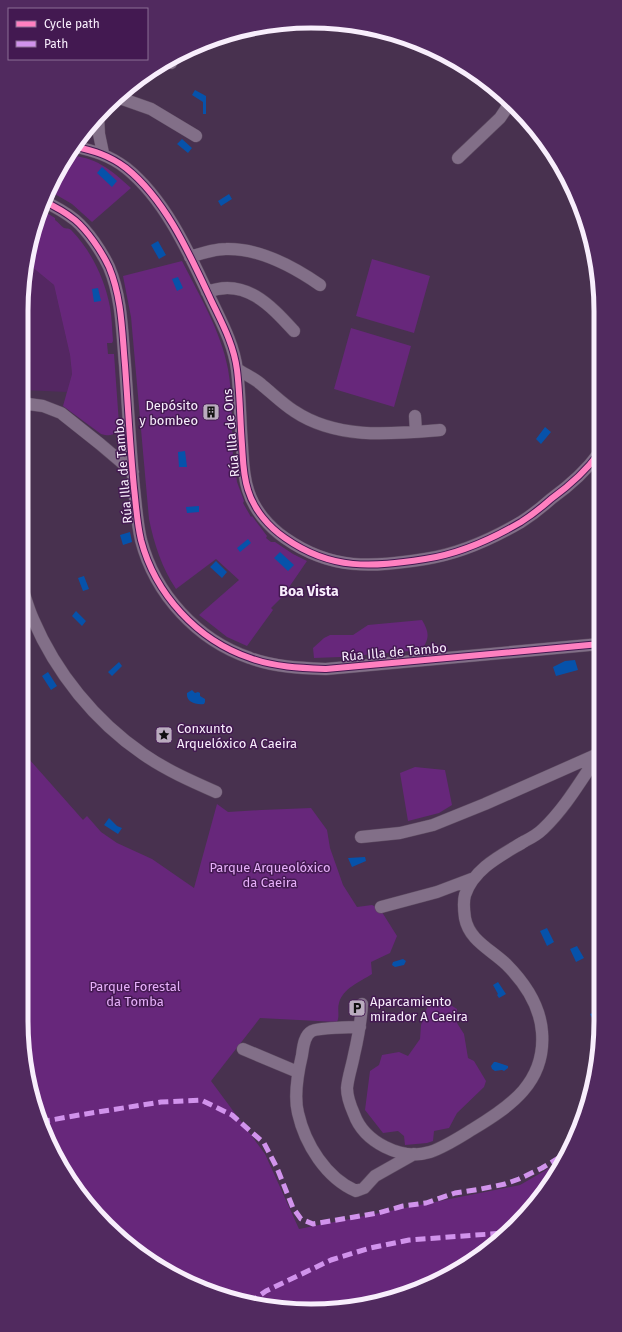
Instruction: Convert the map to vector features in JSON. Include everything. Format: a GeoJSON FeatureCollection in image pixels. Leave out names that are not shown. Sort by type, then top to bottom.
{"type":"FeatureCollection","features":[{"type":"Feature","properties":{"kind":"street"},"geometry":{"type":"LineString","coordinates":[[123,99],[151,108],[196,136]]}},
{"type":"Feature","properties":{"kind":"street"},"geometry":{"type":"LineString","coordinates":[[458,158],[500,118],[508,108]]}},
{"type":"Feature","properties":{"kind":"street"},"geometry":{"type":"LineString","coordinates":[[98,124],[98,134],[103,154]]}},
{"type":"Feature","properties":{"kind":"street","name":"Rúa Illa de Ons"},"geometry":{"type":"LineString","coordinates":[[80,148],[103,154],[126,168],[164,210],[190,257],[232,344],[237,369],[244,470],[248,492],[261,515],[278,533],[300,548],[324,559],[352,564],[390,564],[435,557],[482,543],[523,521],[569,486],[594,458]]}},
{"type":"Feature","properties":{"kind":"street","name":"Rúa Illa de Tambo"},"geometry":{"type":"LineString","coordinates":[[49,204],[75,220],[94,242],[109,268],[119,303],[133,472],[141,541],[150,567],[164,592],[182,615],[200,631],[223,646],[250,659],[290,668],[326,669],[594,645]]}},
{"type":"Feature","properties":{"kind":"street"},"geometry":{"type":"LineString","coordinates":[[190,257],[212,250],[227,249],[246,251],[268,257],[306,276],[320,285]]}},
{"type":"Feature","properties":{"kind":"street"},"geometry":{"type":"LineString","coordinates":[[207,292],[216,288],[228,288],[239,289],[252,294],[265,301],[294,331]]}},
{"type":"Feature","properties":{"kind":"street"},"geometry":{"type":"LineString","coordinates":[[237,369],[262,384],[295,412],[336,429],[363,433],[392,434],[440,430]]}},
{"type":"Feature","properties":{"kind":"street"},"geometry":{"type":"LineString","coordinates":[[28,404],[43,406],[61,412],[133,472]]}},
{"type":"Feature","properties":{"kind":"street"},"geometry":{"type":"LineString","coordinates":[[415,416],[416,432]]}},
{"type":"Feature","properties":{"kind":"street"},"geometry":{"type":"LineString","coordinates":[[28,604],[33,619],[59,668],[76,692],[98,716],[119,736],[143,754],[177,774],[216,792]]}},
{"type":"Feature","properties":{"kind":"street"},"geometry":{"type":"LineString","coordinates":[[361,837],[400,833],[433,825],[594,756]]}},
{"type":"Feature","properties":{"kind":"street"},"geometry":{"type":"LineString","coordinates":[[362,1004],[360,1027],[347,1088],[349,1102],[357,1123],[372,1139],[392,1150],[414,1154],[430,1152],[450,1143],[500,1113],[517,1098],[529,1083],[539,1064],[542,1046],[542,1031],[538,1012],[531,996],[521,980],[505,964],[477,941],[467,927],[464,910],[465,896],[474,878],[490,862],[541,832],[558,814],[594,761]]}},
{"type":"Feature","properties":{"kind":"street"},"geometry":{"type":"LineString","coordinates":[[382,907],[437,892],[474,878]]}},
{"type":"Feature","properties":{"kind":"street"},"geometry":{"type":"LineString","coordinates":[[360,1027],[312,1030],[305,1040],[298,1072],[298,1112],[308,1144],[325,1166],[343,1184],[356,1191],[364,1188],[375,1176],[414,1154]]}},
{"type":"Feature","properties":{"kind":"street"},"geometry":{"type":"LineString","coordinates":[[243,1049],[298,1072]]}},
{"type":"Feature","properties":{"kind":"shaded area"},"geometry":{"type":"Polygon","coordinates":[[[31,266],[54,285],[70,355],[72,374],[67,392],[28,390],[28,311],[31,266]]]}},
{"type":"Feature","properties":{"kind":"green space"},"geometry":{"type":"Polygon","coordinates":[[[75,156],[86,158],[102,165],[131,188],[92,222],[72,204],[54,193],[66,169],[75,156]]]}},
{"type":"Feature","properties":{"kind":"green space"},"geometry":{"type":"Polygon","coordinates":[[[46,213],[55,218],[55,220],[64,228],[70,229],[86,248],[97,267],[108,297],[111,311],[113,341],[112,343],[107,343],[108,354],[114,354],[119,424],[116,433],[111,435],[101,434],[63,406],[72,374],[70,355],[54,285],[31,266],[46,213]]]}},
{"type":"Feature","properties":{"kind":"green space"},"geometry":{"type":"Polygon","coordinates":[[[372,259],[430,276],[414,333],[356,316],[372,259]]]}},
{"type":"Feature","properties":{"kind":"green space"},"geometry":{"type":"Polygon","coordinates":[[[182,261],[215,327],[225,355],[231,390],[233,455],[231,455],[231,457],[234,458],[237,482],[244,501],[243,503],[251,517],[252,516],[267,536],[266,538],[307,561],[283,596],[271,608],[273,610],[247,646],[227,637],[199,615],[239,580],[216,559],[176,589],[159,556],[149,519],[131,317],[123,276],[182,261]]]}},
{"type":"Feature","properties":{"kind":"green space"},"geometry":{"type":"Polygon","coordinates":[[[351,328],[411,346],[394,407],[334,389],[351,328]]]}},
{"type":"Feature","properties":{"kind":"green space"},"geometry":{"type":"Polygon","coordinates":[[[422,620],[428,635],[422,650],[314,658],[313,648],[324,638],[330,635],[353,635],[368,625],[422,620]]]}},
{"type":"Feature","properties":{"kind":"green space","name":"Parque Forestal da Tomba"},"geometry":{"type":"Polygon","coordinates":[[[28,758],[83,820],[87,816],[101,832],[117,843],[152,859],[194,888],[217,804],[228,812],[311,808],[327,830],[330,848],[343,885],[357,907],[372,905],[380,909],[397,936],[390,953],[371,962],[372,974],[352,986],[344,993],[339,1003],[337,1022],[260,1018],[211,1081],[265,1154],[299,1229],[520,1185],[554,1166],[536,1193],[524,1208],[498,1234],[468,1256],[436,1275],[402,1289],[366,1299],[348,1302],[311,1304],[274,1302],[256,1299],[220,1289],[186,1275],[169,1266],[124,1234],[98,1208],[86,1193],[66,1162],[57,1146],[43,1112],[33,1076],[30,1058],[28,1021],[28,758]]]}},
{"type":"Feature","properties":{"kind":"green space"},"geometry":{"type":"Polygon","coordinates":[[[415,767],[445,770],[452,805],[439,813],[408,821],[400,773],[415,767]]]}},
{"type":"Feature","properties":{"kind":"green space"},"geometry":{"type":"Polygon","coordinates":[[[444,1001],[457,1009],[457,1023],[464,1034],[468,1058],[474,1061],[486,1081],[484,1087],[457,1113],[449,1128],[434,1131],[433,1141],[405,1145],[404,1136],[398,1131],[383,1133],[365,1110],[370,1071],[379,1065],[382,1055],[399,1052],[408,1056],[420,1039],[421,1025],[428,1005],[444,1001]]]}},
{"type":"Feature","properties":{"kind":"water"},"geometry":{"type":"Polygon","coordinates":[[[195,90],[206,96],[206,114],[203,114],[203,102],[192,95],[195,90]]]}},
{"type":"Feature","properties":{"kind":"water"},"geometry":{"type":"Polygon","coordinates":[[[182,139],[192,148],[188,153],[177,144],[182,139]]]}},
{"type":"Feature","properties":{"kind":"water"},"geometry":{"type":"Polygon","coordinates":[[[102,167],[117,181],[112,187],[97,173],[102,167]]]}},
{"type":"Feature","properties":{"kind":"water"},"geometry":{"type":"Polygon","coordinates":[[[229,194],[232,199],[221,206],[218,201],[229,194]]]}},
{"type":"Feature","properties":{"kind":"water"},"geometry":{"type":"Polygon","coordinates":[[[158,241],[166,255],[159,259],[151,245],[158,241]]]}},
{"type":"Feature","properties":{"kind":"water"},"geometry":{"type":"Polygon","coordinates":[[[178,277],[183,288],[177,291],[172,279],[178,277]]]}},
{"type":"Feature","properties":{"kind":"water"},"geometry":{"type":"Polygon","coordinates":[[[98,288],[101,301],[94,302],[92,289],[98,288]]]}},
{"type":"Feature","properties":{"kind":"water"},"geometry":{"type":"Polygon","coordinates":[[[545,427],[551,432],[541,444],[536,439],[545,427]]]}},
{"type":"Feature","properties":{"kind":"water"},"geometry":{"type":"Polygon","coordinates":[[[185,451],[187,467],[179,467],[178,452],[185,451]]]}},
{"type":"Feature","properties":{"kind":"water"},"geometry":{"type":"Polygon","coordinates":[[[199,506],[199,512],[187,513],[186,507],[199,506]]]}},
{"type":"Feature","properties":{"kind":"water"},"geometry":{"type":"Polygon","coordinates":[[[130,532],[132,542],[123,545],[120,535],[130,532]]]}},
{"type":"Feature","properties":{"kind":"water"},"geometry":{"type":"Polygon","coordinates":[[[248,539],[251,543],[240,552],[237,548],[248,539]]]}},
{"type":"Feature","properties":{"kind":"water"},"geometry":{"type":"Polygon","coordinates":[[[280,552],[294,565],[288,571],[274,558],[280,552]]]}},
{"type":"Feature","properties":{"kind":"water"},"geometry":{"type":"Polygon","coordinates":[[[216,561],[227,572],[222,578],[210,567],[216,561]]]}},
{"type":"Feature","properties":{"kind":"water"},"geometry":{"type":"Polygon","coordinates":[[[84,576],[89,589],[83,591],[78,578],[84,576]]]}},
{"type":"Feature","properties":{"kind":"water"},"geometry":{"type":"Polygon","coordinates":[[[76,611],[86,621],[82,626],[72,616],[76,611]]]}},
{"type":"Feature","properties":{"kind":"water"},"geometry":{"type":"Polygon","coordinates":[[[575,660],[578,670],[556,676],[553,667],[565,661],[575,660]]]}},
{"type":"Feature","properties":{"kind":"water"},"geometry":{"type":"Polygon","coordinates":[[[119,662],[122,666],[112,676],[108,672],[119,662]]]}},
{"type":"Feature","properties":{"kind":"water"},"geometry":{"type":"Polygon","coordinates":[[[48,672],[57,686],[51,690],[42,676],[48,672]]]}},
{"type":"Feature","properties":{"kind":"water"},"geometry":{"type":"Polygon","coordinates":[[[192,690],[195,693],[200,693],[200,696],[205,699],[204,704],[197,704],[188,699],[187,693],[192,690]]]}},
{"type":"Feature","properties":{"kind":"water"},"geometry":{"type":"Polygon","coordinates":[[[109,818],[117,826],[122,828],[118,834],[104,825],[109,818]]]}},
{"type":"Feature","properties":{"kind":"water"},"geometry":{"type":"Polygon","coordinates":[[[365,857],[366,861],[352,867],[348,858],[365,857]]]}},
{"type":"Feature","properties":{"kind":"water"},"geometry":{"type":"Polygon","coordinates":[[[547,928],[554,942],[547,946],[540,931],[547,928]]]}},
{"type":"Feature","properties":{"kind":"water"},"geometry":{"type":"Polygon","coordinates":[[[577,946],[584,958],[576,962],[570,949],[577,946]]]}},
{"type":"Feature","properties":{"kind":"water"},"geometry":{"type":"Polygon","coordinates":[[[403,959],[406,961],[404,965],[395,967],[392,965],[393,962],[403,959]]]}},
{"type":"Feature","properties":{"kind":"water"},"geometry":{"type":"Polygon","coordinates":[[[498,982],[506,994],[499,998],[493,985],[498,982]]]}},
{"type":"Feature","properties":{"kind":"water"},"geometry":{"type":"Polygon","coordinates":[[[594,1012],[594,1022],[590,1014],[594,1012]]]}},
{"type":"Feature","properties":{"kind":"water"},"geometry":{"type":"Polygon","coordinates":[[[494,1062],[508,1066],[508,1068],[504,1071],[495,1071],[491,1066],[494,1062]]]}},
{"type":"Feature","properties":{"kind":"marked path"},"geometry":{"type":"LineString","coordinates":[[47,1121],[161,1102],[201,1100],[232,1115],[264,1143],[277,1168],[293,1208],[301,1219],[313,1224],[378,1213],[403,1206],[426,1203],[455,1193],[505,1184],[542,1168],[558,1158]]}},
{"type":"Feature","properties":{"kind":"marked path"},"geometry":{"type":"LineString","coordinates":[[255,1299],[266,1291],[331,1260],[370,1248],[409,1240],[499,1233]]}},
{"type":"Feature","properties":{"kind":"cycle path"},"geometry":{"type":"LineString","coordinates":[[80,148],[101,154],[126,168],[153,196],[176,229],[227,334],[233,352],[238,379],[244,473],[251,497],[258,511],[273,529],[302,549],[336,561],[370,565],[406,562],[450,554],[463,550],[499,534],[529,517],[577,478],[594,460]]}},
{"type":"Feature","properties":{"kind":"cycle path"},"geometry":{"type":"LineString","coordinates":[[49,204],[67,214],[85,230],[103,255],[109,267],[117,291],[121,315],[133,473],[141,540],[156,579],[181,612],[196,627],[213,640],[250,658],[278,665],[317,669],[594,645]]}},
{"type":"Feature","properties":{"kind":"place","name":"Depósito y bombeo"},"geometry":{"type":"Point","coordinates":[211,412]}},
{"type":"Feature","properties":{"kind":"place","name":"Conxunto Arquelóxico A Caeira"},"geometry":{"type":"Point","coordinates":[164,735]}},
{"type":"Feature","properties":{"kind":"place","name":"Aparcamiento mirador A Caeira"},"geometry":{"type":"Point","coordinates":[357,1008]}},
{"type":"Feature","properties":{"kind":"district","name":"Boa Vista"},"geometry":{"type":"Point","coordinates":[309,591]}},
{"type":"Feature","properties":{"kind":"park label","name":"Parque Arqueolóxico da Caeira"},"geometry":{"type":"Point","coordinates":[270,874]}}]}
